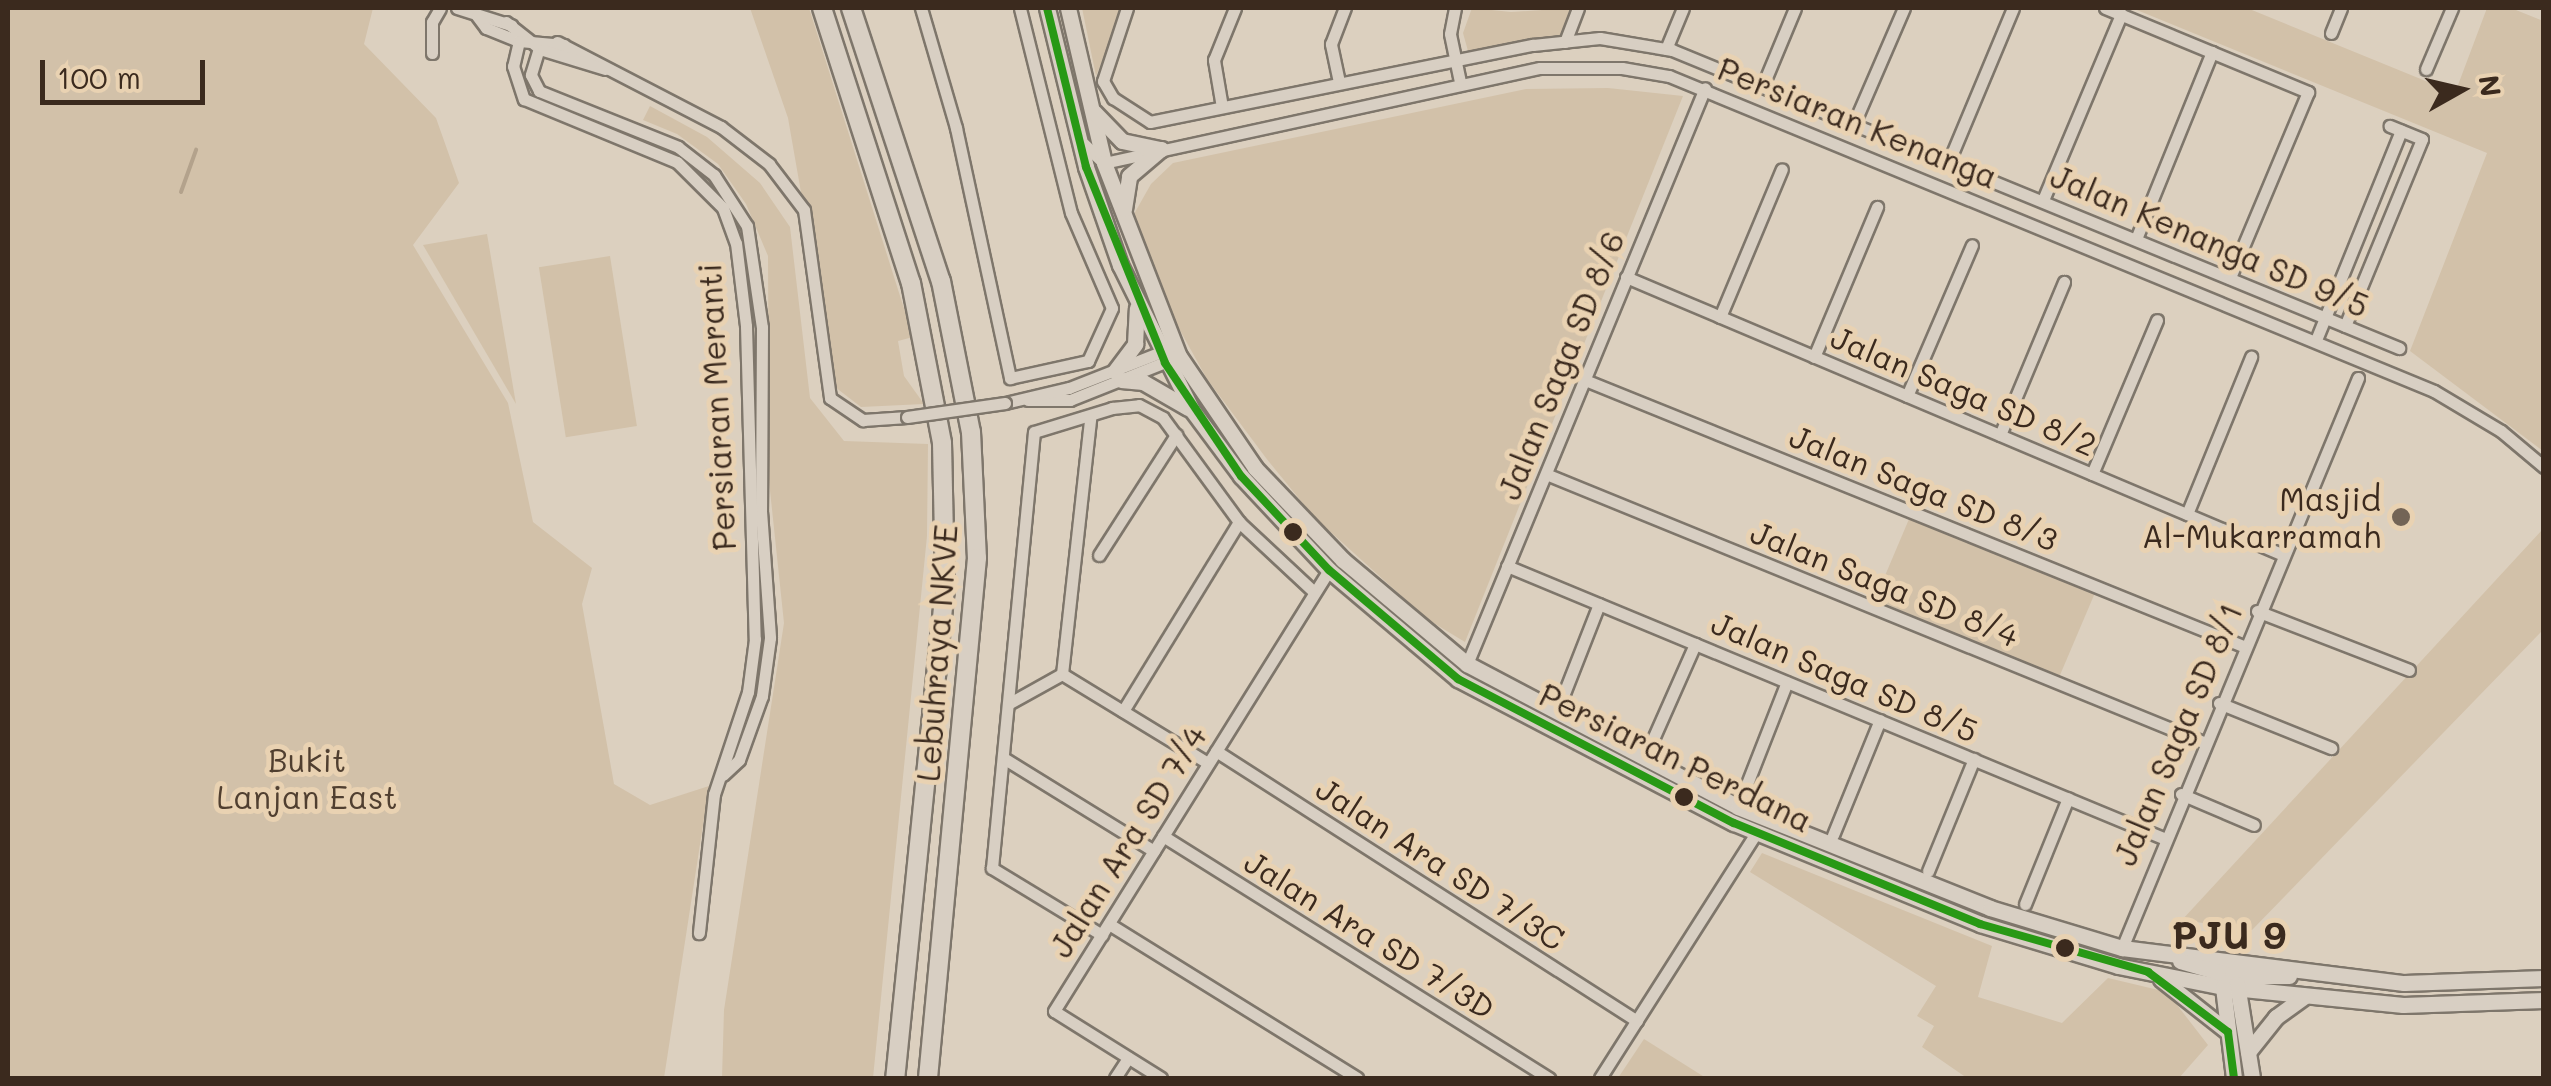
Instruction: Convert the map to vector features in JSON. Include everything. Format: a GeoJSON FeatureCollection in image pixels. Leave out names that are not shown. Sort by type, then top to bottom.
{"type":"FeatureCollection","features":[{"type":"Feature","properties":{"kind":"highway","name":"Lebuhraya NKVE"},"geometry":{"type":"LineString","coordinates":[[822,8],[912,283],[942,442],[944,588],[895,1078]]}},
{"type":"Feature","properties":{"kind":"highway","name":"Lebuhraya NKVE"},"geometry":{"type":"LineString","coordinates":[[851,8],[941,281],[971,432],[977,558],[928,1078]]}},
{"type":"Feature","properties":{"kind":"main road","name":"Persiaran Perdana"},"geometry":{"type":"LineString","coordinates":[[1047,8],[1077,134],[1097,198],[1136,300],[1170,354],[1255,468],[1343,560],[1468,664],[1682,778],[1990,908],[2122,948],[2373,978],[2544,978]]}},
{"type":"Feature","properties":{"kind":"main road","name":"Persiaran Perdana"},"geometry":{"type":"LineString","coordinates":[[1068,8],[1104,163],[1192,410],[1240,476],[1329,570],[1458,679],[1757,832],[1980,924],[2148,972],[2305,996],[2403,1005],[2544,1000]]}},
{"type":"Feature","properties":{"kind":"main road"},"geometry":{"type":"LineString","coordinates":[[1089,104],[1122,142],[1161,149]]}},
{"type":"Feature","properties":{"kind":"main road"},"geometry":{"type":"LineString","coordinates":[[1124,224],[1129,176],[1161,149]]}},
{"type":"Feature","properties":{"kind":"main road"},"geometry":{"type":"LineString","coordinates":[[1136,300],[1134,344],[1118,375],[1158,389],[1192,410]]}},
{"type":"Feature","properties":{"kind":"main road"},"geometry":{"type":"LineString","coordinates":[[1682,778],[1757,832],[1835,840]]}},
{"type":"Feature","properties":{"kind":"main road"},"geometry":{"type":"LineString","coordinates":[[2122,948],[2232,984],[2373,978]]}},
{"type":"Feature","properties":{"kind":"main road"},"geometry":{"type":"LineString","coordinates":[[2148,972],[2199,1003],[2228,1032]]}},
{"type":"Feature","properties":{"kind":"main road"},"geometry":{"type":"LineString","coordinates":[[2232,984],[2228,1032],[2234,1078]]}},
{"type":"Feature","properties":{"kind":"main road"},"geometry":{"type":"LineString","coordinates":[[2232,984],[2252,1078]]}},
{"type":"Feature","properties":{"kind":"main road"},"geometry":{"type":"LineString","coordinates":[[2248,1052],[2305,996]]}},
{"type":"Feature","properties":{"kind":"street"},"geometry":{"type":"LineString","coordinates":[[432,53],[432,22],[440,8]]}},
{"type":"Feature","properties":{"kind":"street"},"geometry":{"type":"LineString","coordinates":[[457,8],[506,22],[601,60],[605,69]]}},
{"type":"Feature","properties":{"kind":"street"},"geometry":{"type":"LineString","coordinates":[[921,8],[956,128],[1010,378],[1088,361],[1112,308],[1071,213],[1020,8]]}},
{"type":"Feature","properties":{"kind":"street","name":"Jalan Kenanga SD 9/5"},"geometry":{"type":"LineString","coordinates":[[1127,8],[1102,70],[1113,98],[1150,122],[1454,59],[1564,42],[1600,38],[1666,49],[1855,122],[2399,348]]}},
{"type":"Feature","properties":{"kind":"street"},"geometry":{"type":"LineString","coordinates":[[1222,107],[1214,60],[1235,8]]}},
{"type":"Feature","properties":{"kind":"street"},"geometry":{"type":"LineString","coordinates":[[1338,82],[1331,44],[1345,8]]}},
{"type":"Feature","properties":{"kind":"street"},"geometry":{"type":"LineString","coordinates":[[1455,8],[1454,59],[1460,82]]}},
{"type":"Feature","properties":{"kind":"street"},"geometry":{"type":"LineString","coordinates":[[1564,42],[1578,8]]}},
{"type":"Feature","properties":{"kind":"street"},"geometry":{"type":"LineString","coordinates":[[1666,49],[1683,8]]}},
{"type":"Feature","properties":{"kind":"street"},"geometry":{"type":"LineString","coordinates":[[1763,85],[1795,8]]}},
{"type":"Feature","properties":{"kind":"street"},"geometry":{"type":"LineString","coordinates":[[1855,122],[1904,8]]}},
{"type":"Feature","properties":{"kind":"street"},"geometry":{"type":"LineString","coordinates":[[1949,161],[2012,8]]}},
{"type":"Feature","properties":{"kind":"street"},"geometry":{"type":"LineString","coordinates":[[2105,8],[2308,92],[2230,278]]}},
{"type":"Feature","properties":{"kind":"street"},"geometry":{"type":"LineString","coordinates":[[2331,33],[2341,8]]}},
{"type":"Feature","properties":{"kind":"street"},"geometry":{"type":"LineString","coordinates":[[2426,69],[2452,8]]}},
{"type":"Feature","properties":{"kind":"street"},"geometry":{"type":"LineString","coordinates":[[2043,200],[2120,14]]}},
{"type":"Feature","properties":{"kind":"street"},"geometry":{"type":"LineString","coordinates":[[477,16],[486,28],[605,69],[721,127],[770,164],[804,210],[830,398],[864,420],[1028,400],[1118,375],[1170,354]]}},
{"type":"Feature","properties":{"kind":"street"},"geometry":{"type":"LineString","coordinates":[[506,22],[529,43],[564,45]]}},
{"type":"Feature","properties":{"kind":"street","name":"Persiaran Meranti"},"geometry":{"type":"LineString","coordinates":[[529,43],[514,75],[533,106],[677,162],[723,208],[732,225],[746,326],[754,638],[748,692],[714,794],[699,933]]}},
{"type":"Feature","properties":{"kind":"street","name":"Persiaran Meranti"},"geometry":{"type":"LineString","coordinates":[[529,43],[531,76],[538,90],[678,147],[704,164],[742,214],[762,327],[767,667],[738,760],[723,775]]}},
{"type":"Feature","properties":{"kind":"street"},"geometry":{"type":"LineString","coordinates":[[2136,239],[2212,52]]}},
{"type":"Feature","properties":{"kind":"street","name":"Persiaran Kenanga"},"geometry":{"type":"LineString","coordinates":[[1104,163],[1460,82],[1582,66],[1622,68],[1705,88],[2390,372],[2500,430],[2544,467]]}},
{"type":"Feature","properties":{"kind":"street","name":"Jalan Saga SD 8/6"},"geometry":{"type":"LineString","coordinates":[[1468,664],[1705,88]]}},
{"type":"Feature","properties":{"kind":"street"},"geometry":{"type":"LineString","coordinates":[[2316,340],[2395,128],[2422,140],[2345,326]]}},
{"type":"Feature","properties":{"kind":"street"},"geometry":{"type":"LineString","coordinates":[[1077,134],[1104,163],[1097,198]]}},
{"type":"Feature","properties":{"kind":"street"},"geometry":{"type":"LineString","coordinates":[[1720,317],[1782,169]]}},
{"type":"Feature","properties":{"kind":"street"},"geometry":{"type":"LineString","coordinates":[[1814,357],[1876,207]]}},
{"type":"Feature","properties":{"kind":"street"},"geometry":{"type":"LineString","coordinates":[[1907,396],[1972,246]]}},
{"type":"Feature","properties":{"kind":"street","name":"Jalan Saga SD 8/2"},"geometry":{"type":"LineString","coordinates":[[1626,277],[2281,554]]}},
{"type":"Feature","properties":{"kind":"street"},"geometry":{"type":"LineString","coordinates":[[2000,435],[2064,282]]}},
{"type":"Feature","properties":{"kind":"street"},"geometry":{"type":"LineString","coordinates":[[2092,474],[2157,320]]}},
{"type":"Feature","properties":{"kind":"street"},"geometry":{"type":"LineString","coordinates":[[2345,353],[2358,378],[2390,372]]}},
{"type":"Feature","properties":{"kind":"street"},"geometry":{"type":"LineString","coordinates":[[2187,514],[2251,356]]}},
{"type":"Feature","properties":{"kind":"street","name":"Jalan Saga SD 8/1"},"geometry":{"type":"LineString","coordinates":[[2122,948],[2163,838],[2358,378]]}},
{"type":"Feature","properties":{"kind":"street","name":"Jalan Saga SD 8/3"},"geometry":{"type":"LineString","coordinates":[[1585,380],[2243,646]]}},
{"type":"Feature","properties":{"kind":"street"},"geometry":{"type":"LineString","coordinates":[[1314,592],[1238,522],[1163,418],[1139,405],[1034,432],[992,868],[1105,929],[1358,1078]]}},
{"type":"Feature","properties":{"kind":"street"},"geometry":{"type":"LineString","coordinates":[[1062,674],[1090,419]]}},
{"type":"Feature","properties":{"kind":"street"},"geometry":{"type":"LineString","coordinates":[[1099,556],[1176,435]]}},
{"type":"Feature","properties":{"kind":"street"},"geometry":{"type":"LineString","coordinates":[[748,440],[763,441]]}},
{"type":"Feature","properties":{"kind":"street","name":"Jalan Saga SD 8/4"},"geometry":{"type":"LineString","coordinates":[[1546,474],[2203,742]]}},
{"type":"Feature","properties":{"kind":"street"},"geometry":{"type":"LineString","coordinates":[[1123,711],[1238,522]]}},
{"type":"Feature","properties":{"kind":"street","name":"Jalan Saga SD 8/5"},"geometry":{"type":"LineString","coordinates":[[1506,566],[2163,838]]}},
{"type":"Feature","properties":{"kind":"street","name":"Jalan Ara SD 7/4"},"geometry":{"type":"LineString","coordinates":[[1161,1078],[1054,1012],[1329,570]]}},
{"type":"Feature","properties":{"kind":"street"},"geometry":{"type":"LineString","coordinates":[[1561,701],[1599,604]]}},
{"type":"Feature","properties":{"kind":"street"},"geometry":{"type":"LineString","coordinates":[[2258,611],[2409,670]]}},
{"type":"Feature","properties":{"kind":"street"},"geometry":{"type":"LineString","coordinates":[[1649,748],[1695,644]]}},
{"type":"Feature","properties":{"kind":"street"},"geometry":{"type":"LineString","coordinates":[[1008,704],[1062,674]]}},
{"type":"Feature","properties":{"kind":"street"},"geometry":{"type":"LineString","coordinates":[[1062,674],[1208,763]]}},
{"type":"Feature","properties":{"kind":"street"},"geometry":{"type":"LineString","coordinates":[[1743,794],[1787,682]]}},
{"type":"Feature","properties":{"kind":"street"},"geometry":{"type":"LineString","coordinates":[[2219,704],[2331,748]]}},
{"type":"Feature","properties":{"kind":"street"},"geometry":{"type":"LineString","coordinates":[[1835,840],[1880,720]]}},
{"type":"Feature","properties":{"kind":"street","name":"Jalan Ara SD 7/3C"},"geometry":{"type":"LineString","coordinates":[[1216,751],[1636,1022]]}},
{"type":"Feature","properties":{"kind":"street"},"geometry":{"type":"LineString","coordinates":[[1928,871],[1974,759]]}},
{"type":"Feature","properties":{"kind":"street"},"geometry":{"type":"LineString","coordinates":[[1005,760],[1154,851]]}},
{"type":"Feature","properties":{"kind":"street"},"geometry":{"type":"LineString","coordinates":[[2182,794],[2254,825]]}},
{"type":"Feature","properties":{"kind":"street"},"geometry":{"type":"LineString","coordinates":[[2026,904],[2068,798]]}},
{"type":"Feature","properties":{"kind":"street"},"geometry":{"type":"LineString","coordinates":[[1600,1078],[1757,832]]}},
{"type":"Feature","properties":{"kind":"street","name":"Jalan Ara SD 7/3D"},"geometry":{"type":"LineString","coordinates":[[1163,836],[1549,1078]]}},
{"type":"Feature","properties":{"kind":"street"},"geometry":{"type":"LineString","coordinates":[[1114,1078],[1128,1058]]}},
{"type":"Feature","properties":{"kind":"green space","name":"Bukit Lanjan East"},"geometry":{"type":"Polygon","coordinates":[[[8,8],[373,8],[364,44],[436,118],[459,183],[413,245],[508,403],[533,522],[592,568],[582,604],[614,784],[650,805],[709,786],[664,1078],[8,1078],[8,8]]]}},
{"type":"Feature","properties":{"kind":"green space"},"geometry":{"type":"Polygon","coordinates":[[[750,8],[809,8],[913,337],[898,341],[904,376],[924,404],[861,407],[835,387],[788,118],[750,8]]]}},
{"type":"Feature","properties":{"kind":"green space"},"geometry":{"type":"Polygon","coordinates":[[[1082,8],[1124,8],[1096,76],[1082,8]]]}},
{"type":"Feature","properties":{"kind":"green space"},"geometry":{"type":"Polygon","coordinates":[[[1472,8],[1511,12],[1572,8],[1560,36],[1468,51],[1463,33],[1472,8]]]}},
{"type":"Feature","properties":{"kind":"green space"},"geometry":{"type":"Polygon","coordinates":[[[2132,8],[2247,8],[2455,93],[2487,8],[2511,8],[2543,21],[2543,451],[2410,351],[2487,153],[2132,8]]]}},
{"type":"Feature","properties":{"kind":"green space"},"geometry":{"type":"Polygon","coordinates":[[[1608,88],[1683,96],[1465,642],[1427,619],[1314,517],[1266,458],[1207,379],[1166,305],[1134,214],[1151,184],[1173,163],[1526,89],[1608,88]]]}},
{"type":"Feature","properties":{"kind":"green space"},"geometry":{"type":"Polygon","coordinates":[[[650,106],[707,137],[760,183],[790,227],[810,398],[844,441],[928,444],[927,536],[873,1078],[722,1078],[724,1010],[784,623],[769,481],[768,256],[746,204],[718,164],[677,134],[643,120],[650,106]]]}},
{"type":"Feature","properties":{"kind":"green space"},"geometry":{"type":"Polygon","coordinates":[[[487,234],[516,404],[423,245],[487,234]]]}},
{"type":"Feature","properties":{"kind":"green space"},"geometry":{"type":"Polygon","coordinates":[[[610,256],[637,426],[566,437],[539,267],[610,256]]]}},
{"type":"Feature","properties":{"kind":"green space"},"geometry":{"type":"Polygon","coordinates":[[[1912,512],[2096,590],[2059,678],[1875,599],[1912,512]]]}},
{"type":"Feature","properties":{"kind":"green space"},"geometry":{"type":"Polygon","coordinates":[[[2543,529],[2541,632],[2252,930],[2182,920],[2543,529]]]}},
{"type":"Feature","properties":{"kind":"green space"},"geometry":{"type":"Polygon","coordinates":[[[1762,853],[1992,946],[1978,997],[2062,1023],[2108,978],[2167,992],[2208,1045],[2179,1078],[1967,1078],[1922,1047],[1934,1026],[1917,1016],[1936,986],[1750,872],[1762,853]]]}},
{"type":"Feature","properties":{"kind":"green space"},"geometry":{"type":"Polygon","coordinates":[[[1644,1039],[1706,1078],[1618,1078],[1644,1039]]]}},
{"type":"Feature","properties":{"kind":"waterway"},"geometry":{"type":"LineString","coordinates":[[181,192],[196,150]]}},
{"type":"Feature","properties":{"kind":"transit line"},"geometry":{"type":"LineString","coordinates":[[1047,8],[1086,167],[1165,363],[1241,476],[1329,570],[1458,679],[1734,823],[1980,924],[2148,972],[2228,1032],[2234,1078]]}},
{"type":"Feature","properties":{"kind":"place","name":"Masjid Al-Mukarramah"},"geometry":{"type":"Point","coordinates":[2401,517]}},
{"type":"Feature","properties":{"kind":"district","name":"PJU 9"},"geometry":{"type":"Point","coordinates":[2229,935]}}]}
